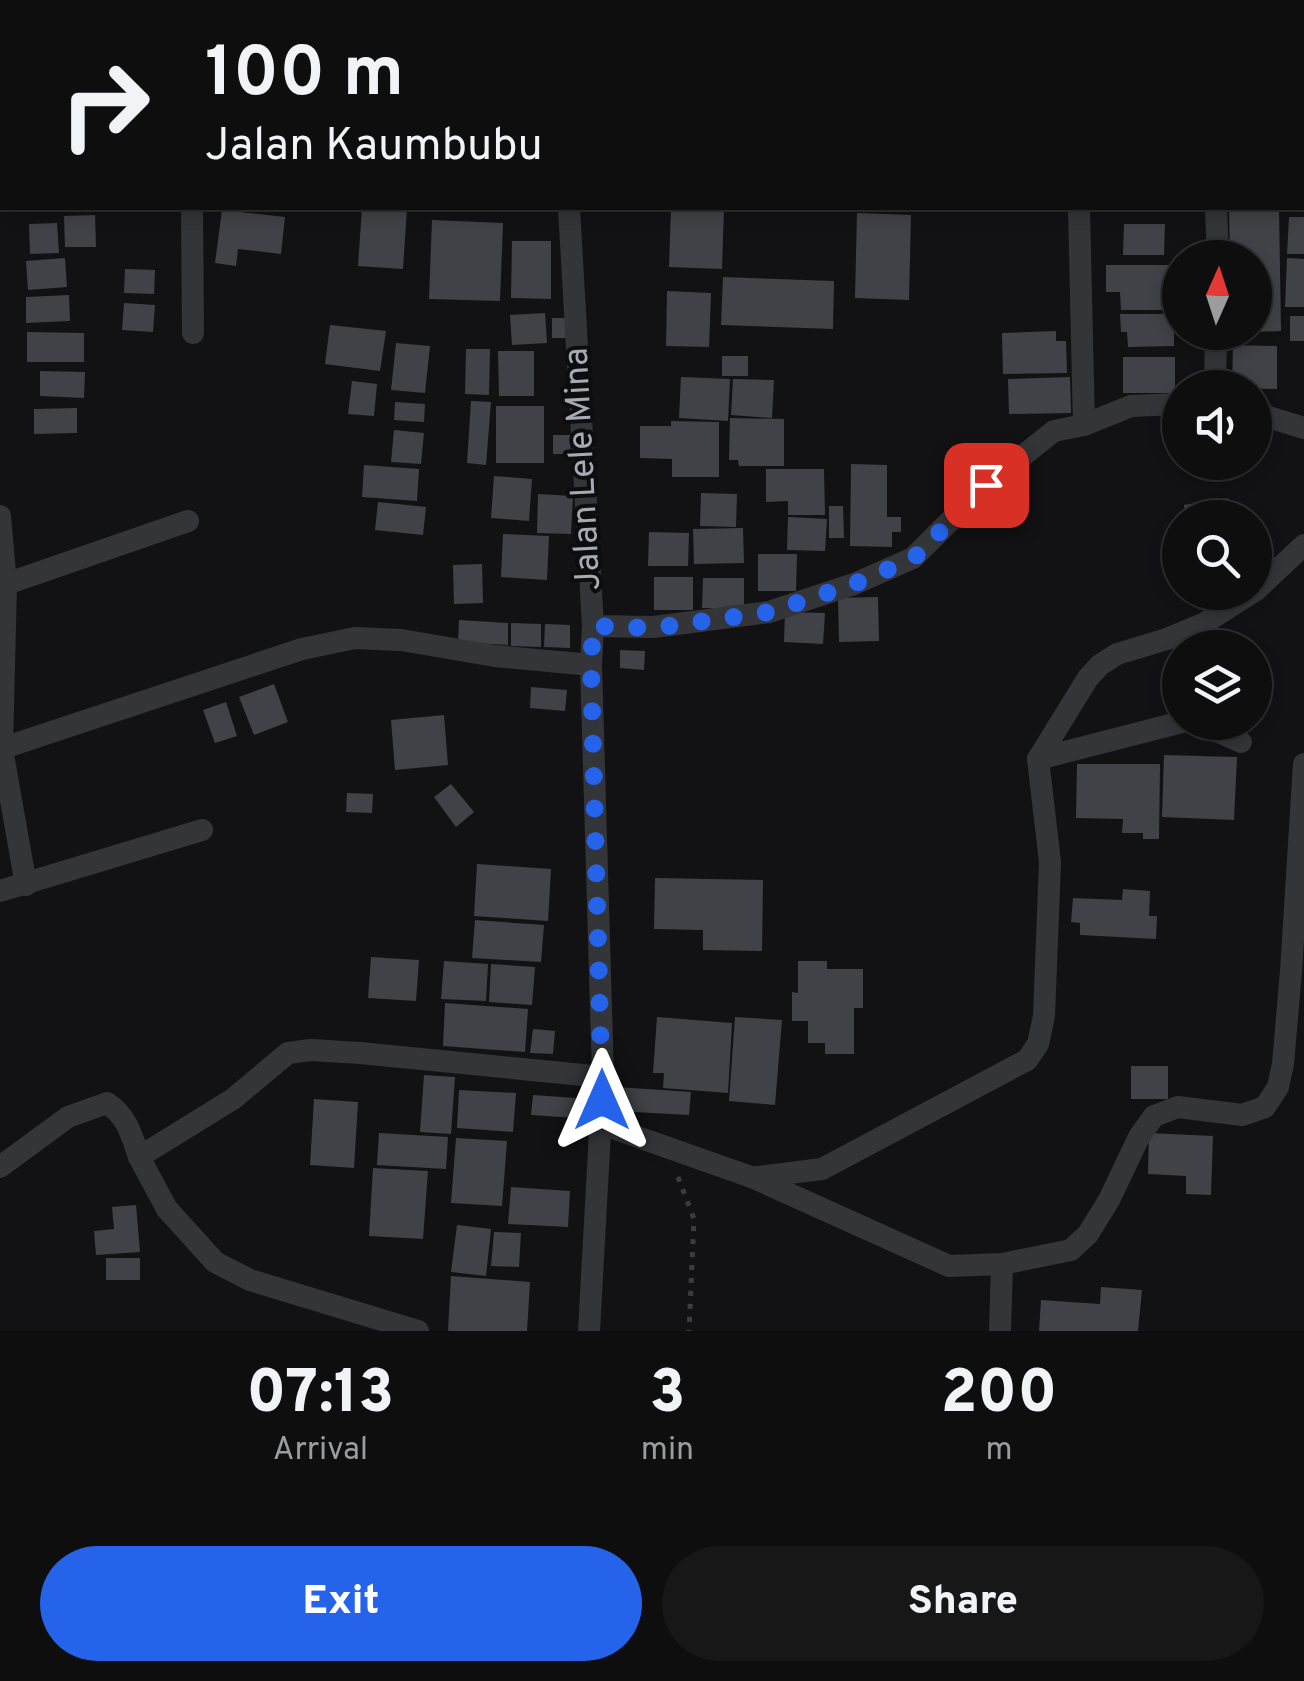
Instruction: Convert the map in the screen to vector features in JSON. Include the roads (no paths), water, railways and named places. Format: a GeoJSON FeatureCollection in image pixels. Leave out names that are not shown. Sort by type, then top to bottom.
{"type":"FeatureCollection","features":[{"type":"Feature","properties":{"kind":"street"},"geometry":{"type":"LineString","coordinates":[[192,210],[193,334]]}},
{"type":"Feature","properties":{"kind":"street","name":"Jalan Lele Mina"},"geometry":{"type":"LineString","coordinates":[[569,210],[593,626],[604,1078],[589,1331]]}},
{"type":"Feature","properties":{"kind":"street"},"geometry":{"type":"LineString","coordinates":[[1079,210],[1084,425]]}},
{"type":"Feature","properties":{"kind":"street"},"geometry":{"type":"LineString","coordinates":[[1216,210],[1217,240]]}},
{"type":"Feature","properties":{"kind":"street"},"geometry":{"type":"LineString","coordinates":[[593,626],[654,628],[770,612],[854,584],[914,558],[986,485],[1054,431],[1084,425],[1131,406],[1162,405]]}},
{"type":"Feature","properties":{"kind":"street"},"geometry":{"type":"LineString","coordinates":[[1272,418],[1304,428]]}},
{"type":"Feature","properties":{"kind":"street"},"geometry":{"type":"LineString","coordinates":[[0,516],[6,584],[1,749],[26,885]]}},
{"type":"Feature","properties":{"kind":"street"},"geometry":{"type":"LineString","coordinates":[[6,584],[188,520]]}},
{"type":"Feature","properties":{"kind":"street"},"geometry":{"type":"LineString","coordinates":[[1303,546],[1304,566]]}},
{"type":"Feature","properties":{"kind":"street"},"geometry":{"type":"LineString","coordinates":[[1272,575],[1303,546]]}},
{"type":"Feature","properties":{"kind":"street"},"geometry":{"type":"LineString","coordinates":[[754,1178],[822,1169],[1026,1060],[1038,1044],[1044,1016],[1050,862],[1038,759],[1100,665],[1117,654],[1203,624],[1225,610]]}},
{"type":"Feature","properties":{"kind":"street"},"geometry":{"type":"LineString","coordinates":[[1,749],[302,649],[356,638],[401,640],[495,656],[591,665]]}},
{"type":"Feature","properties":{"kind":"street"},"geometry":{"type":"LineString","coordinates":[[1038,759],[1162,727]]}},
{"type":"Feature","properties":{"kind":"street"},"geometry":{"type":"LineString","coordinates":[[1236,740],[1240,742]]}},
{"type":"Feature","properties":{"kind":"street"},"geometry":{"type":"LineString","coordinates":[[601,1124],[754,1178],[948,1266],[1002,1264],[1071,1250],[1088,1234],[1154,1116],[1178,1106],[1242,1115],[1265,1106],[1278,1087],[1291,971],[1304,764]]}},
{"type":"Feature","properties":{"kind":"street"},"geometry":{"type":"LineString","coordinates":[[0,891],[202,830]]}},
{"type":"Feature","properties":{"kind":"street"},"geometry":{"type":"LineString","coordinates":[[139,1157],[232,1099],[288,1054],[311,1050],[604,1078]]}},
{"type":"Feature","properties":{"kind":"street"},"geometry":{"type":"LineString","coordinates":[[0,1167],[68,1117],[108,1103],[119,1111],[130,1130],[139,1157],[166,1209],[216,1262],[250,1280],[418,1331]]}},
{"type":"Feature","properties":{"kind":"street"},"geometry":{"type":"LineString","coordinates":[[1000,1331],[1002,1264]]}}]}
